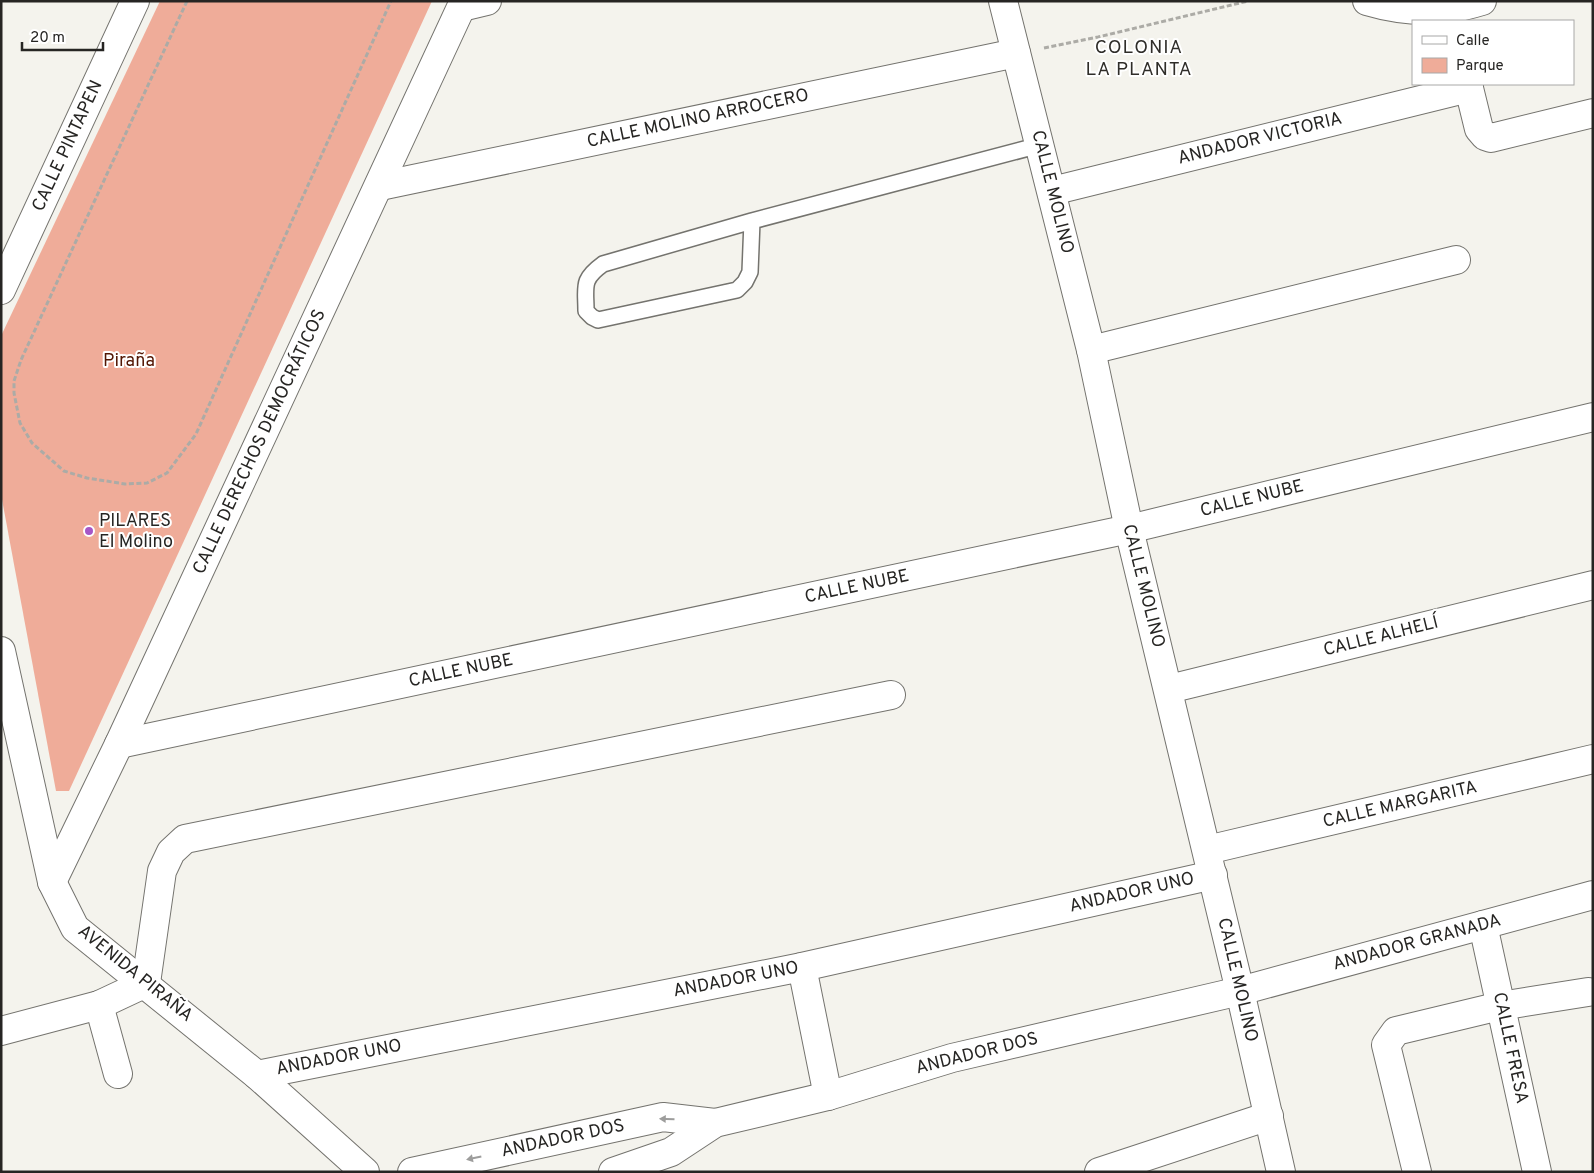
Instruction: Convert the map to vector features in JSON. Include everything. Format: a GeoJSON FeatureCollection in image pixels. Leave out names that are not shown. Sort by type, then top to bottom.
{"type":"FeatureCollection","features":[{"type":"Feature","properties":{"kind":"street","name":"CALLE PINTAPEN"},"geometry":{"type":"LineString","coordinates":[[1,290],[135,1]]}},
{"type":"Feature","properties":{"kind":"street","name":"CALLE MOLINO"},"geometry":{"type":"LineString","coordinates":[[1003,1],[1091,350],[1129,529],[1282,1172]]}},
{"type":"Feature","properties":{"kind":"street"},"geometry":{"type":"LineString","coordinates":[[1367,1],[1379,5],[1454,15],[1482,1]]}},
{"type":"Feature","properties":{"kind":"street","name":"CALLE DERECHOS DEMOCRÁTICOS"},"geometry":{"type":"LineString","coordinates":[[52,882],[119,744],[380,186],[471,3]]}},
{"type":"Feature","properties":{"kind":"street","name":"CALLE MOLINO ARROCERO"},"geometry":{"type":"LineString","coordinates":[[380,186],[1016,53]]}},
{"type":"Feature","properties":{"kind":"street"},"geometry":{"type":"LineString","coordinates":[[1468,86],[1479,129],[1485,136],[1491,138],[1593,113]]}},
{"type":"Feature","properties":{"kind":"street","name":"ANDADOR VICTORIA"},"geometry":{"type":"LineString","coordinates":[[1052,191],[1468,86]]}},
{"type":"Feature","properties":{"kind":"street"},"geometry":{"type":"LineString","coordinates":[[1091,350],[1456,260]]}},
{"type":"Feature","properties":{"kind":"street","name":"CALLE NUBE"},"geometry":{"type":"LineString","coordinates":[[119,744],[1129,529],[1593,417]]}},
{"type":"Feature","properties":{"kind":"street","name":"CALLE ALHELÍ"},"geometry":{"type":"LineString","coordinates":[[1168,689],[1593,585]]}},
{"type":"Feature","properties":{"kind":"street","name":"AVENIDA PIRAÑA"},"geometry":{"type":"LineString","coordinates":[[1,651],[52,882],[75,928],[146,983],[257,1074],[365,1172]]}},
{"type":"Feature","properties":{"kind":"street"},"geometry":{"type":"LineString","coordinates":[[1,1031],[100,1005],[146,983],[162,871],[171,852],[186,839],[891,695]]}},
{"type":"Feature","properties":{"kind":"street","name":"CALLE MARGARITA"},"geometry":{"type":"LineString","coordinates":[[1210,863],[1593,759]]}},
{"type":"Feature","properties":{"kind":"street","name":"ANDADOR UNO"},"geometry":{"type":"LineString","coordinates":[[257,1074],[802,967],[1210,863]]}},
{"type":"Feature","properties":{"kind":"street","name":"ANDADOR GRANADA"},"geometry":{"type":"LineString","coordinates":[[1240,991],[1593,894]]}},
{"type":"Feature","properties":{"kind":"street","name":"CALLE FRESA"},"geometry":{"type":"LineString","coordinates":[[1483,925],[1537,1172]]}},
{"type":"Feature","properties":{"kind":"street"},"geometry":{"type":"LineString","coordinates":[[802,967],[828,1096]]}},
{"type":"Feature","properties":{"kind":"street","name":"ANDADOR DOS"},"geometry":{"type":"LineString","coordinates":[[412,1172],[663,1118],[715,1123],[828,1096],[952,1058],[1240,991]]}},
{"type":"Feature","properties":{"kind":"street"},"geometry":{"type":"LineString","coordinates":[[1417,1172],[1386,1045],[1396,1031],[1500,1006],[1591,996]]}},
{"type":"Feature","properties":{"kind":"street"},"geometry":{"type":"LineString","coordinates":[[100,1005],[118,1074]]}},
{"type":"Feature","properties":{"kind":"street"},"geometry":{"type":"LineString","coordinates":[[1099,1172],[1269,1116]]}},
{"type":"Feature","properties":{"kind":"street","name":"ANDADOR DOS"},"geometry":{"type":"LineString","coordinates":[[614,1172],[671,1152],[715,1123]]}},
{"type":"Feature","properties":{"kind":"lane"},"geometry":{"type":"LineString","coordinates":[[752,221],[750,272],[745,282],[737,290],[598,320],[586,311],[586,281],[592,272],[603,264],[752,221],[1040,145]]}},
{"type":"Feature","properties":{"kind":"path"},"geometry":{"type":"LineString","coordinates":[[187,1],[21,360],[14,381],[14,393],[20,423],[32,443],[50,461],[64,471],[87,478],[125,484],[147,483],[167,473],[196,434],[391,1]]}},
{"type":"Feature","properties":{"kind":"path"},"geometry":{"type":"LineString","coordinates":[[1016,53],[1098,37],[1248,1]]}},
{"type":"Feature","properties":{"kind":"green space","name":"Piraña"},"geometry":{"type":"Polygon","coordinates":[[[160,1],[432,1],[69,791],[56,791],[1,494],[1,336],[160,1]]]}},
{"type":"Feature","properties":{"kind":"place","name":"PILARES El Molino"},"geometry":{"type":"Point","coordinates":[89,531]}},
{"type":"Feature","properties":{"kind":"district","name":"COLONIA LA PLANTA"},"geometry":{"type":"Point","coordinates":[1139,59]}}]}
